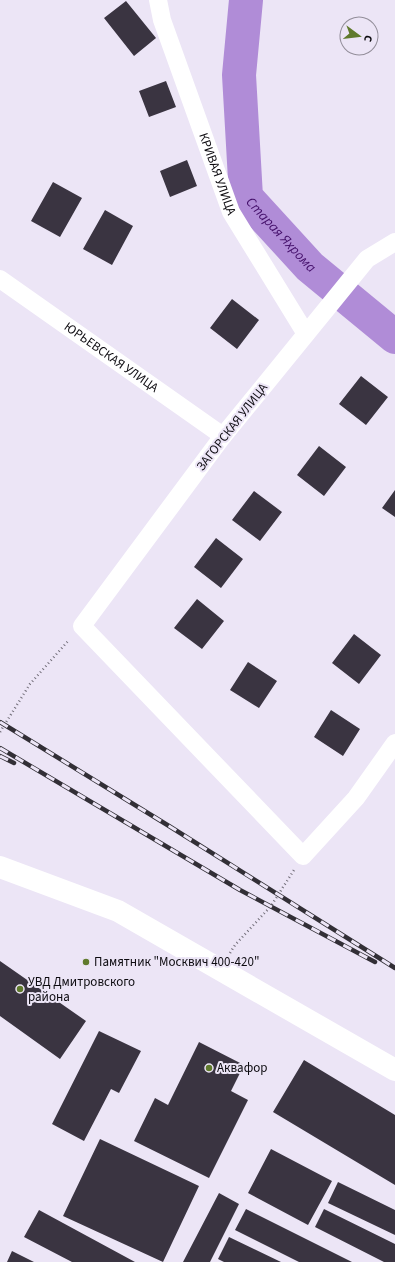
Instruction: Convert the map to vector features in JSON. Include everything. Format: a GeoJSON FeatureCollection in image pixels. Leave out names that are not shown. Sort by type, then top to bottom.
{"type":"FeatureCollection","features":[{"type":"Feature","properties":{"kind":"main road"},"geometry":{"type":"LineString","coordinates":[[0,867],[118,911],[395,1070]]}},
{"type":"Feature","properties":{"kind":"street","name":"КРИВАЯ УЛИЦА"},"geometry":{"type":"LineString","coordinates":[[158,0],[162,20],[231,212],[306,334]]}},
{"type":"Feature","properties":{"kind":"street","name":"ЗАГОРСКАЯ УЛИЦА"},"geometry":{"type":"LineString","coordinates":[[82,626],[223,436],[367,259],[395,242]]}},
{"type":"Feature","properties":{"kind":"street","name":"ЮРЬЕВСКАЯ УЛИЦА"},"geometry":{"type":"LineString","coordinates":[[0,278],[223,436]]}},
{"type":"Feature","properties":{"kind":"street"},"geometry":{"type":"LineString","coordinates":[[82,626],[303,856],[356,798],[395,743]]}},
{"type":"Feature","properties":{"kind":"path"},"geometry":{"type":"LineString","coordinates":[[0,732],[30,684],[82,626]]}},
{"type":"Feature","properties":{"kind":"path"},"geometry":{"type":"LineString","coordinates":[[221,970],[235,945],[271,906],[303,856]]}},
{"type":"Feature","properties":{"kind":"building"},"geometry":{"type":"Polygon","coordinates":[[[126,1],[156,38],[134,56],[104,18],[126,1]]]}},
{"type":"Feature","properties":{"kind":"building"},"geometry":{"type":"Polygon","coordinates":[[[166,81],[176,107],[149,117],[139,91],[166,81]]]}},
{"type":"Feature","properties":{"kind":"building"},"geometry":{"type":"Polygon","coordinates":[[[187,160],[197,186],[170,197],[160,171],[187,160]]]}},
{"type":"Feature","properties":{"kind":"building"},"geometry":{"type":"Polygon","coordinates":[[[53,182],[82,198],[60,237],[31,221],[53,182]]]}},
{"type":"Feature","properties":{"kind":"building"},"geometry":{"type":"Polygon","coordinates":[[[105,210],[133,226],[112,265],[83,249],[105,210]]]}},
{"type":"Feature","properties":{"kind":"building"},"geometry":{"type":"Polygon","coordinates":[[[232,299],[259,320],[237,349],[210,328],[232,299]]]}},
{"type":"Feature","properties":{"kind":"building"},"geometry":{"type":"Polygon","coordinates":[[[361,376],[388,397],[366,425],[339,404],[361,376]]]}},
{"type":"Feature","properties":{"kind":"building"},"geometry":{"type":"Polygon","coordinates":[[[319,446],[346,467],[324,496],[297,475],[319,446]]]}},
{"type":"Feature","properties":{"kind":"building"},"geometry":{"type":"Polygon","coordinates":[[[395,490],[395,517],[382,508],[395,490]]]}},
{"type":"Feature","properties":{"kind":"building"},"geometry":{"type":"Polygon","coordinates":[[[254,491],[282,512],[260,541],[232,520],[254,491]]]}},
{"type":"Feature","properties":{"kind":"building"},"geometry":{"type":"Polygon","coordinates":[[[216,538],[243,559],[221,588],[194,567],[216,538]]]}},
{"type":"Feature","properties":{"kind":"building"},"geometry":{"type":"Polygon","coordinates":[[[197,599],[224,621],[202,649],[174,628],[197,599]]]}},
{"type":"Feature","properties":{"kind":"building"},"geometry":{"type":"Polygon","coordinates":[[[354,634],[381,655],[359,684],[332,663],[354,634]]]}},
{"type":"Feature","properties":{"kind":"building"},"geometry":{"type":"Polygon","coordinates":[[[248,662],[277,681],[259,708],[230,690],[248,662]]]}},
{"type":"Feature","properties":{"kind":"building"},"geometry":{"type":"Polygon","coordinates":[[[331,710],[360,729],[343,756],[314,737],[331,710]]]}},
{"type":"Feature","properties":{"kind":"building","name":"УВД Дмитровского района"},"geometry":{"type":"Polygon","coordinates":[[[0,961],[86,1021],[60,1059],[0,1016],[0,961]]]}},
{"type":"Feature","properties":{"kind":"building"},"geometry":{"type":"Polygon","coordinates":[[[99,1031],[141,1051],[119,1093],[111,1089],[84,1141],[52,1124],[99,1031]]]}},
{"type":"Feature","properties":{"kind":"building"},"geometry":{"type":"Polygon","coordinates":[[[199,1042],[244,1065],[231,1091],[248,1100],[209,1178],[134,1141],[155,1098],[168,1105],[199,1042]]]}},
{"type":"Feature","properties":{"kind":"building"},"geometry":{"type":"Polygon","coordinates":[[[304,1060],[395,1115],[395,1185],[273,1112],[304,1060]]]}},
{"type":"Feature","properties":{"kind":"building"},"geometry":{"type":"Polygon","coordinates":[[[100,1139],[199,1186],[163,1262],[63,1216],[100,1139]]]}},
{"type":"Feature","properties":{"kind":"building"},"geometry":{"type":"Polygon","coordinates":[[[271,1149],[332,1181],[308,1225],[248,1193],[271,1149]]]}},
{"type":"Feature","properties":{"kind":"building"},"geometry":{"type":"Polygon","coordinates":[[[338,1182],[395,1210],[395,1235],[328,1203],[338,1182]]]}},
{"type":"Feature","properties":{"kind":"building"},"geometry":{"type":"Polygon","coordinates":[[[219,1193],[239,1204],[210,1262],[183,1262],[219,1193]]]}},
{"type":"Feature","properties":{"kind":"building"},"geometry":{"type":"Polygon","coordinates":[[[246,1209],[352,1262],[299,1262],[235,1230],[246,1209]]]}},
{"type":"Feature","properties":{"kind":"building"},"geometry":{"type":"Polygon","coordinates":[[[324,1209],[395,1244],[395,1262],[384,1262],[315,1227],[324,1209]]]}},
{"type":"Feature","properties":{"kind":"building"},"geometry":{"type":"Polygon","coordinates":[[[39,1210],[135,1262],[72,1262],[24,1237],[39,1210]]]}},
{"type":"Feature","properties":{"kind":"building"},"geometry":{"type":"Polygon","coordinates":[[[229,1237],[281,1262],[224,1262],[218,1259],[229,1237]]]}},
{"type":"Feature","properties":{"kind":"building"},"geometry":{"type":"Polygon","coordinates":[[[12,1251],[34,1262],[7,1262],[12,1251]]]}},
{"type":"Feature","properties":{"kind":"waterway","name":"Старая Яхрома"},"geometry":{"type":"LineString","coordinates":[[246,0],[239,75],[246,197],[310,267],[395,337]]}},
{"type":"Feature","properties":{"kind":"railway"},"geometry":{"type":"LineString","coordinates":[[0,722],[395,968]]}},
{"type":"Feature","properties":{"kind":"railway"},"geometry":{"type":"LineString","coordinates":[[0,748],[240,890],[375,962]]}},
{"type":"Feature","properties":{"kind":"railway"},"geometry":{"type":"LineString","coordinates":[[0,756],[14,763]]}},
{"type":"Feature","properties":{"kind":"place","name":"Памятник \"Москвич 400-420\""},"geometry":{"type":"Point","coordinates":[86,962]}},
{"type":"Feature","properties":{"kind":"place","name":"УВД Дмитровского района"},"geometry":{"type":"Point","coordinates":[20,989]}},
{"type":"Feature","properties":{"kind":"place","name":"Аквафор"},"geometry":{"type":"Point","coordinates":[209,1068]}}]}
